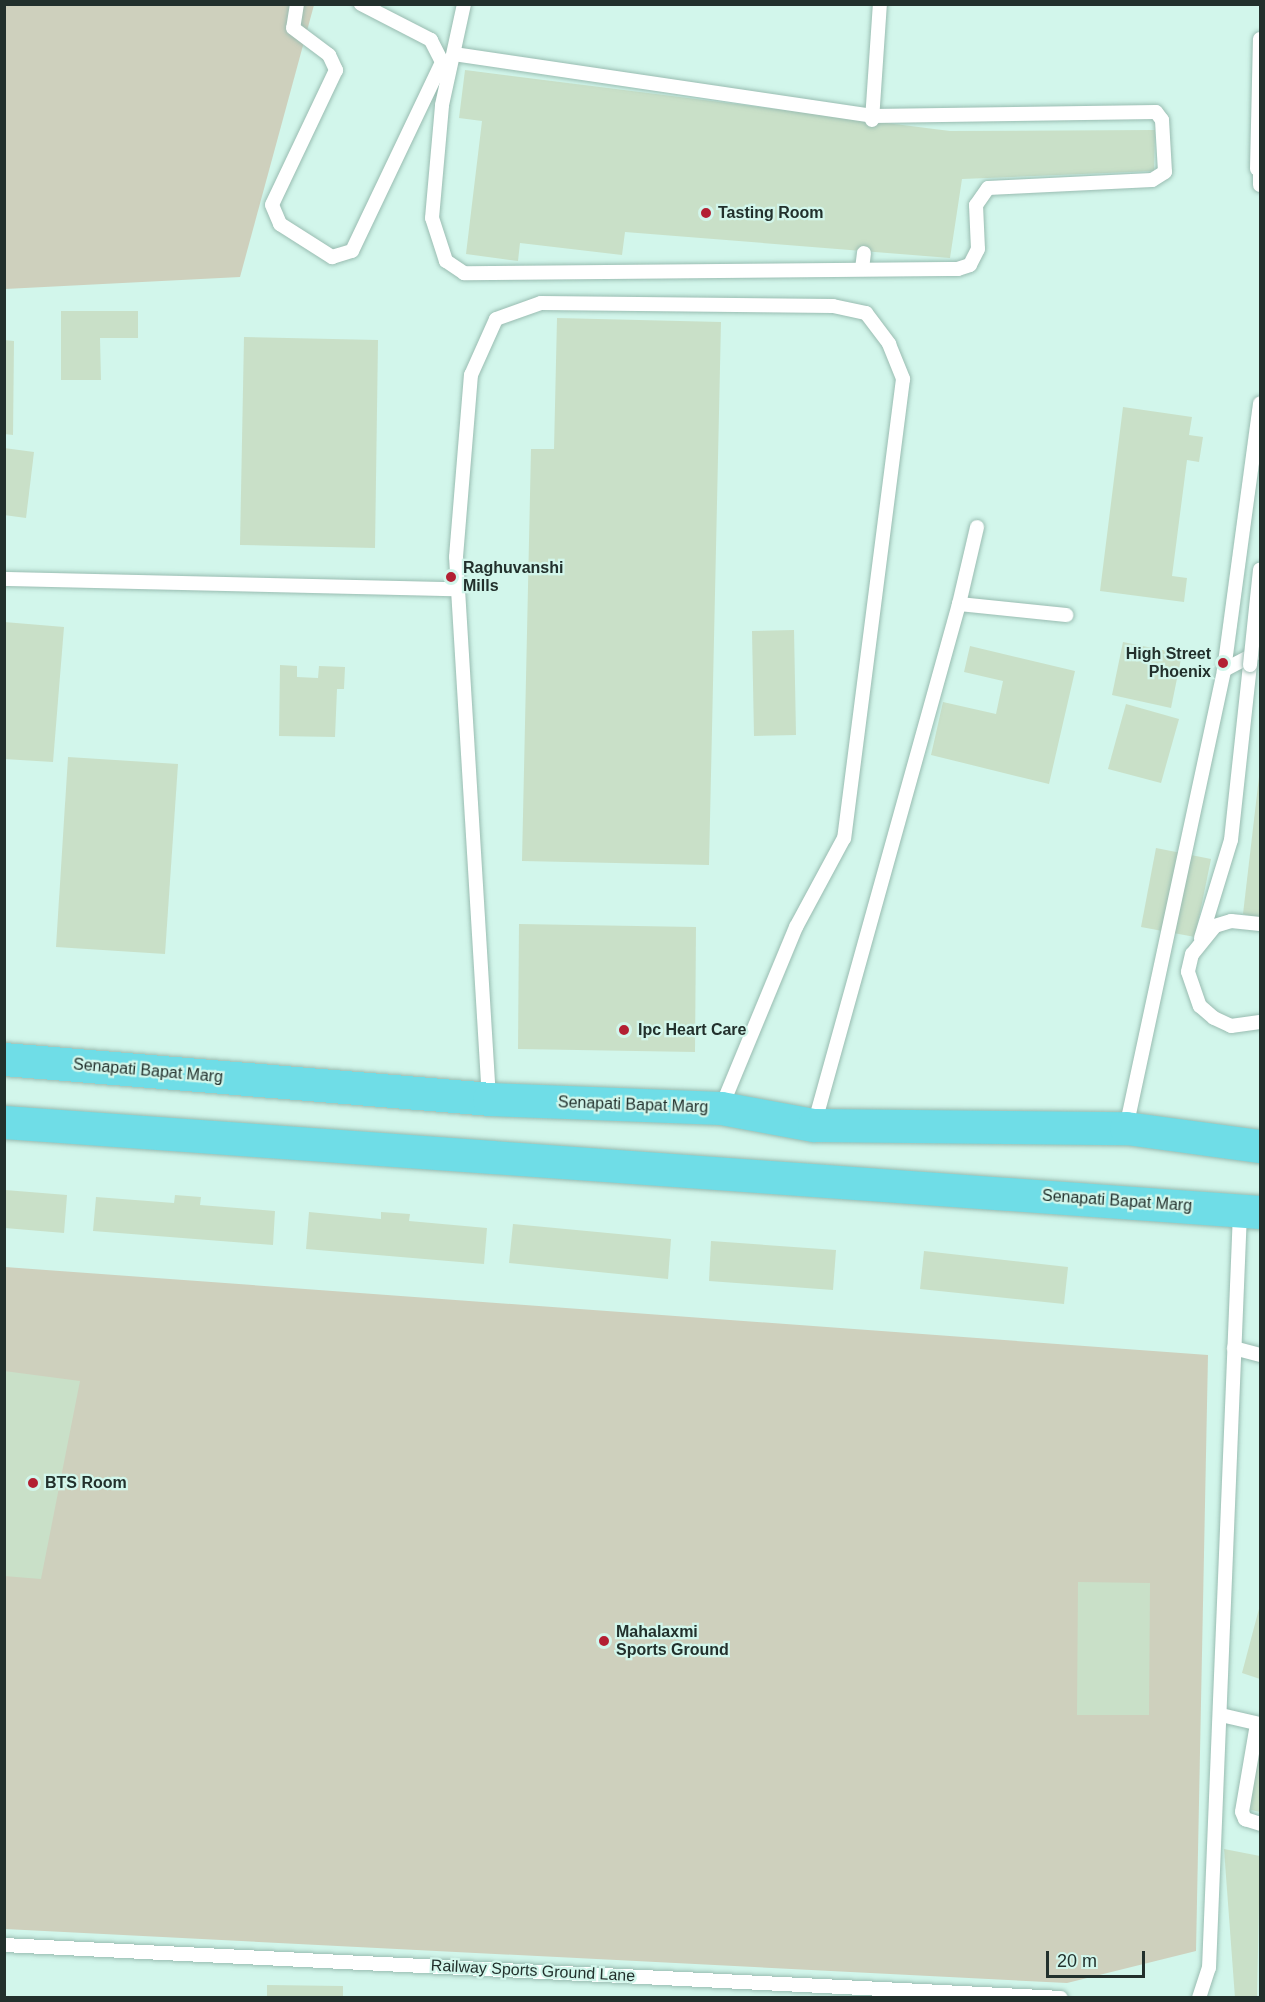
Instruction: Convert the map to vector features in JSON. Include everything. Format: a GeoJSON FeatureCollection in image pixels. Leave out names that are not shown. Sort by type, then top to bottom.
{"type":"FeatureCollection","features":[{"type":"Feature","properties":{"kind":"main road","name":"Senapati Bapat Marg"},"geometry":{"type":"LineString","coordinates":[[4,1059],[489,1099],[721,1108],[814,1125],[1126,1128],[1260,1146]]}},
{"type":"Feature","properties":{"kind":"main road","name":"Senapati Bapat Marg"},"geometry":{"type":"LineString","coordinates":[[4,1122],[1250,1211]]}},
{"type":"Feature","properties":{"kind":"lane"},"geometry":{"type":"LineString","coordinates":[[297,4],[293,28],[329,55],[336,70],[272,205],[280,224],[332,257],[352,251],[442,62],[431,40],[361,4]]}},
{"type":"Feature","properties":{"kind":"lane"},"geometry":{"type":"LineString","coordinates":[[454,54],[872,118],[1156,112],[1162,120],[1166,172],[1152,180],[988,188],[978,195],[978,249],[970,265],[862,269],[464,273],[446,261],[432,218],[442,105],[464,4]]}},
{"type":"Feature","properties":{"kind":"lane"},"geometry":{"type":"LineString","coordinates":[[872,118],[880,4]]}},
{"type":"Feature","properties":{"kind":"lane"},"geometry":{"type":"LineString","coordinates":[[1260,39],[1260,185]]}},
{"type":"Feature","properties":{"kind":"lane"},"geometry":{"type":"LineString","coordinates":[[862,269],[864,253]]}},
{"type":"Feature","properties":{"kind":"lane"},"geometry":{"type":"LineString","coordinates":[[489,1099],[458,590],[471,375],[495,319],[542,303],[833,306],[866,313],[889,344],[903,380],[844,838],[796,927],[721,1108]]}},
{"type":"Feature","properties":{"kind":"lane"},"geometry":{"type":"LineString","coordinates":[[1126,1128],[1224,670],[1260,403]]}},
{"type":"Feature","properties":{"kind":"lane"},"geometry":{"type":"LineString","coordinates":[[814,1125],[959,604],[977,527]]}},
{"type":"Feature","properties":{"kind":"lane"},"geometry":{"type":"LineString","coordinates":[[1260,570],[1231,840],[1201,938],[1188,972],[1200,1006],[1231,1026],[1260,1022]]}},
{"type":"Feature","properties":{"kind":"lane"},"geometry":{"type":"LineString","coordinates":[[4,579],[458,590]]}},
{"type":"Feature","properties":{"kind":"lane"},"geometry":{"type":"LineString","coordinates":[[959,604],[1065,615]]}},
{"type":"Feature","properties":{"kind":"lane"},"geometry":{"type":"LineString","coordinates":[[1224,670],[1260,651]]}},
{"type":"Feature","properties":{"kind":"lane"},"geometry":{"type":"LineString","coordinates":[[1201,938],[1232,921],[1260,924]]}},
{"type":"Feature","properties":{"kind":"lane"},"geometry":{"type":"LineString","coordinates":[[1199,1998],[1209,1968],[1234,1348],[1250,1211]]}},
{"type":"Feature","properties":{"kind":"lane"},"geometry":{"type":"LineString","coordinates":[[1234,1348],[1260,1355]]}},
{"type":"Feature","properties":{"kind":"lane"},"geometry":{"type":"LineString","coordinates":[[1221,1715],[1259,1724],[1242,1812],[1245,1819],[1260,1824]]}},
{"type":"Feature","properties":{"kind":"lane","name":"Railway Sports Ground Lane"},"geometry":{"type":"LineString","coordinates":[[4,1945],[1061,1998]]}},
{"type":"Feature","properties":{"kind":"green space"},"geometry":{"type":"Polygon","coordinates":[[[5,5],[314,5],[240,277],[5,289],[5,5]]]}},
{"type":"Feature","properties":{"kind":"green space","name":"Mahalaxmi Sports Ground"},"geometry":{"type":"Polygon","coordinates":[[[5,1267],[1208,1355],[1196,1951],[1067,1983],[5,1929],[5,1267]]]}},
{"type":"Feature","properties":{"kind":"building"},"geometry":{"type":"Polygon","coordinates":[[[465,70],[950,131],[1155,130],[1154,171],[962,179],[950,258],[625,232],[622,255],[520,243],[518,261],[466,254],[482,121],[459,118],[465,70]]]}},
{"type":"Feature","properties":{"kind":"building"},"geometry":{"type":"Polygon","coordinates":[[[61,311],[138,311],[138,338],[100,338],[101,380],[61,380],[61,311]]]}},
{"type":"Feature","properties":{"kind":"building"},"geometry":{"type":"Polygon","coordinates":[[[557,318],[721,322],[709,865],[522,861],[531,449],[554,449],[557,318]]]}},
{"type":"Feature","properties":{"kind":"building"},"geometry":{"type":"Polygon","coordinates":[[[244,337],[378,340],[375,548],[240,545],[244,337]]]}},
{"type":"Feature","properties":{"kind":"building"},"geometry":{"type":"Polygon","coordinates":[[[4,340],[14,341],[13,435],[4,434],[4,340]]]}},
{"type":"Feature","properties":{"kind":"building"},"geometry":{"type":"Polygon","coordinates":[[[1123,407],[1192,417],[1189,435],[1203,437],[1199,462],[1187,460],[1172,576],[1187,578],[1184,602],[1100,591],[1123,407]]]}},
{"type":"Feature","properties":{"kind":"building"},"geometry":{"type":"Polygon","coordinates":[[[4,448],[34,452],[26,518],[4,515],[4,448]]]}},
{"type":"Feature","properties":{"kind":"building"},"geometry":{"type":"Polygon","coordinates":[[[4,622],[64,627],[53,762],[4,759],[4,622]]]}},
{"type":"Feature","properties":{"kind":"building"},"geometry":{"type":"Polygon","coordinates":[[[794,630],[796,735],[754,736],[752,631],[794,630]]]}},
{"type":"Feature","properties":{"kind":"building"},"geometry":{"type":"Polygon","coordinates":[[[1123,642],[1182,654],[1171,708],[1112,695],[1123,642]]]}},
{"type":"Feature","properties":{"kind":"building"},"geometry":{"type":"Polygon","coordinates":[[[970,646],[1075,671],[1049,784],[931,755],[943,702],[996,714],[1003,681],[964,672],[970,646]]]}},
{"type":"Feature","properties":{"kind":"building"},"geometry":{"type":"Polygon","coordinates":[[[280,665],[297,666],[297,677],[318,678],[319,666],[345,667],[344,689],[337,689],[335,737],[279,736],[280,665]]]}},
{"type":"Feature","properties":{"kind":"building"},"geometry":{"type":"Polygon","coordinates":[[[1126,704],[1179,719],[1161,783],[1108,769],[1126,704]]]}},
{"type":"Feature","properties":{"kind":"building"},"geometry":{"type":"Polygon","coordinates":[[[68,757],[178,764],[165,954],[56,947],[68,757]]]}},
{"type":"Feature","properties":{"kind":"building"},"geometry":{"type":"Polygon","coordinates":[[[1260,777],[1260,919],[1243,914],[1260,777]]]}},
{"type":"Feature","properties":{"kind":"building"},"geometry":{"type":"Polygon","coordinates":[[[1156,848],[1211,859],[1195,937],[1141,927],[1156,848]]]}},
{"type":"Feature","properties":{"kind":"building"},"geometry":{"type":"Polygon","coordinates":[[[519,924],[696,927],[695,1052],[518,1049],[519,924]]]}},
{"type":"Feature","properties":{"kind":"building"},"geometry":{"type":"Polygon","coordinates":[[[5,1190],[67,1195],[64,1233],[5,1228],[5,1190]]]}},
{"type":"Feature","properties":{"kind":"building"},"geometry":{"type":"Polygon","coordinates":[[[175,1195],[201,1197],[200,1205],[275,1211],[273,1245],[93,1231],[96,1197],[174,1203],[175,1195]]]}},
{"type":"Feature","properties":{"kind":"building"},"geometry":{"type":"Polygon","coordinates":[[[309,1212],[381,1219],[381,1212],[410,1214],[409,1221],[487,1228],[484,1264],[306,1249],[309,1212]]]}},
{"type":"Feature","properties":{"kind":"building"},"geometry":{"type":"Polygon","coordinates":[[[513,1224],[671,1239],[668,1279],[509,1263],[513,1224]]]}},
{"type":"Feature","properties":{"kind":"building"},"geometry":{"type":"Polygon","coordinates":[[[711,1241],[836,1250],[833,1290],[709,1281],[711,1241]]]}},
{"type":"Feature","properties":{"kind":"building"},"geometry":{"type":"Polygon","coordinates":[[[924,1251],[1068,1267],[1064,1304],[920,1289],[924,1251]]]}},
{"type":"Feature","properties":{"kind":"building","name":"BTS Room"},"geometry":{"type":"Polygon","coordinates":[[[4,1371],[80,1381],[41,1579],[4,1576],[4,1371]]]}},
{"type":"Feature","properties":{"kind":"building"},"geometry":{"type":"Polygon","coordinates":[[[1078,1582],[1150,1583],[1149,1715],[1077,1715],[1078,1582]]]}},
{"type":"Feature","properties":{"kind":"building"},"geometry":{"type":"Polygon","coordinates":[[[1260,1605],[1260,1679],[1242,1673],[1260,1605]]]}},
{"type":"Feature","properties":{"kind":"building"},"geometry":{"type":"Polygon","coordinates":[[[1260,1738],[1260,1812],[1247,1809],[1260,1738]]]}},
{"type":"Feature","properties":{"kind":"building"},"geometry":{"type":"Polygon","coordinates":[[[1224,1849],[1260,1856],[1257,1998],[1235,1998],[1224,1849]]]}},
{"type":"Feature","properties":{"kind":"building"},"geometry":{"type":"Polygon","coordinates":[[[267,1985],[343,1986],[343,1998],[267,1998],[267,1985]]]}},
{"type":"Feature","properties":{"kind":"place","name":"Tasting Room"},"geometry":{"type":"Point","coordinates":[706,213]}},
{"type":"Feature","properties":{"kind":"place","name":"Raghuvanshi Mills"},"geometry":{"type":"Point","coordinates":[451,577]}},
{"type":"Feature","properties":{"kind":"place","name":"High Street Phoenix"},"geometry":{"type":"Point","coordinates":[1223,663]}},
{"type":"Feature","properties":{"kind":"place","name":"Ipc Heart Care"},"geometry":{"type":"Point","coordinates":[624,1030]}},
{"type":"Feature","properties":{"kind":"place","name":"BTS Room"},"geometry":{"type":"Point","coordinates":[33,1483]}},
{"type":"Feature","properties":{"kind":"place","name":"Mahalaxmi Sports Ground"},"geometry":{"type":"Point","coordinates":[604,1641]}}]}
